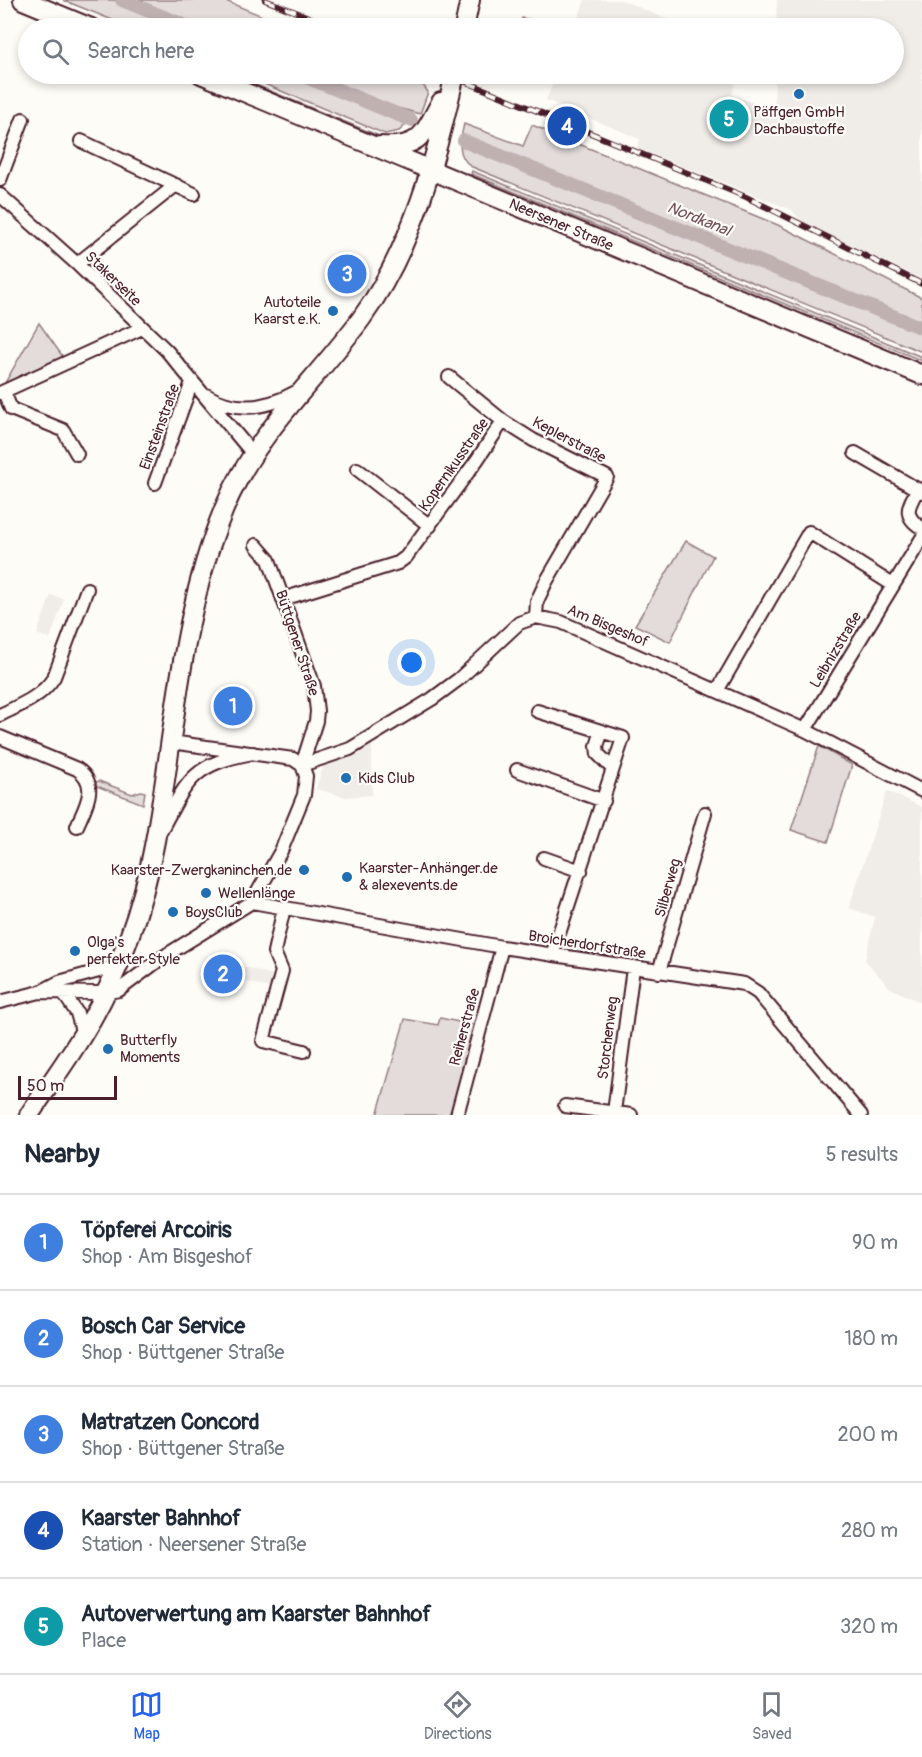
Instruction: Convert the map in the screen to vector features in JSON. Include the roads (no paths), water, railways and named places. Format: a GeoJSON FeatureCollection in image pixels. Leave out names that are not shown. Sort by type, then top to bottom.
{"type":"FeatureCollection","features":[{"type":"Feature","properties":{"kind":"main road"},"geometry":{"type":"LineString","coordinates":[[23,0],[67,18]]}},
{"type":"Feature","properties":{"kind":"main road"},"geometry":{"type":"LineString","coordinates":[[466,18],[470,0]]}},
{"type":"Feature","properties":{"kind":"main road","name":"Neersener Straße"},"geometry":{"type":"LineString","coordinates":[[225,84],[922,375]]}},
{"type":"Feature","properties":{"kind":"main road"},"geometry":{"type":"LineString","coordinates":[[29,1115],[83,1035],[117,966],[132,928],[155,842],[187,637],[202,571],[224,508],[238,477],[253,454],[360,319],[395,263],[431,171],[438,149],[439,119],[453,84]]}},
{"type":"Feature","properties":{"kind":"main road"},"geometry":{"type":"LineString","coordinates":[[372,146],[397,147],[408,144],[439,119]]}},
{"type":"Feature","properties":{"kind":"street"},"geometry":{"type":"LineString","coordinates":[[0,180],[22,119]]}},
{"type":"Feature","properties":{"kind":"street"},"geometry":{"type":"LineString","coordinates":[[81,141],[194,194]]}},
{"type":"Feature","properties":{"kind":"street"},"geometry":{"type":"LineString","coordinates":[[77,264],[176,184]]}},
{"type":"Feature","properties":{"kind":"street","name":"Stakerseite"},"geometry":{"type":"LineString","coordinates":[[0,195],[77,264],[167,351],[253,454]]}},
{"type":"Feature","properties":{"kind":"street"},"geometry":{"type":"LineString","coordinates":[[77,454],[63,430],[11,409],[2,393],[142,328]]}},
{"type":"Feature","properties":{"kind":"street","name":"Keplerstraße"},"geometry":{"type":"LineString","coordinates":[[449,377],[503,421],[533,440],[606,477],[546,582],[537,601],[536,617]]}},
{"type":"Feature","properties":{"kind":"street","name":"Stakerseite"},"geometry":{"type":"LineString","coordinates":[[196,386],[230,406],[249,408],[278,401],[304,388]]}},
{"type":"Feature","properties":{"kind":"street","name":"Einsteinstraße"},"geometry":{"type":"LineString","coordinates":[[155,483],[196,386]]}},
{"type":"Feature","properties":{"kind":"street","name":"Kopernikusstraße"},"geometry":{"type":"LineString","coordinates":[[283,599],[398,563],[406,558],[503,421]]}},
{"type":"Feature","properties":{"kind":"street"},"geometry":{"type":"LineString","coordinates":[[855,453],[920,491],[909,504],[908,510],[911,520],[922,528]]}},
{"type":"Feature","properties":{"kind":"street","name":"Kopernikusstraße"},"geometry":{"type":"LineString","coordinates":[[357,469],[430,526]]}},
{"type":"Feature","properties":{"kind":"street"},"geometry":{"type":"LineString","coordinates":[[717,691],[809,532],[893,585]]}},
{"type":"Feature","properties":{"kind":"street","name":"Leibnizstraße"},"geometry":{"type":"LineString","coordinates":[[805,730],[922,538]]}},
{"type":"Feature","properties":{"kind":"street","name":"Büttgener Straße"},"geometry":{"type":"LineString","coordinates":[[104,993],[119,990],[163,957],[252,902],[281,851],[302,804],[306,776],[302,765],[316,721],[317,702],[314,686],[269,560],[255,545]]}},
{"type":"Feature","properties":{"kind":"street"},"geometry":{"type":"LineString","coordinates":[[0,715],[40,694],[49,686],[87,589]]}},
{"type":"Feature","properties":{"kind":"street"},"geometry":{"type":"LineString","coordinates":[[171,742],[293,759],[302,765],[350,749],[411,713],[459,679],[519,623],[536,617]]}},
{"type":"Feature","properties":{"kind":"street","name":"Am Bisgeshof"},"geometry":{"type":"LineString","coordinates":[[536,617],[561,622],[805,730],[922,791]]}},
{"type":"Feature","properties":{"kind":"street"},"geometry":{"type":"LineString","coordinates":[[537,711],[623,738],[552,955]]}},
{"type":"Feature","properties":{"kind":"street"},"geometry":{"type":"LineString","coordinates":[[602,731],[597,746],[598,754],[613,769]]}},
{"type":"Feature","properties":{"kind":"street"},"geometry":{"type":"LineString","coordinates":[[0,737],[77,769],[85,775],[90,795],[77,826]]}},
{"type":"Feature","properties":{"kind":"street"},"geometry":{"type":"LineString","coordinates":[[155,842],[185,785],[195,774],[215,762],[253,753]]}},
{"type":"Feature","properties":{"kind":"street"},"geometry":{"type":"LineString","coordinates":[[517,770],[604,801]]}},
{"type":"Feature","properties":{"kind":"street","name":"Silberweg"},"geometry":{"type":"LineString","coordinates":[[659,972],[705,813]]}},
{"type":"Feature","properties":{"kind":"street"},"geometry":{"type":"LineString","coordinates":[[544,858],[581,871]]}},
{"type":"Feature","properties":{"kind":"street","name":"Broicherdorfstraße"},"geometry":{"type":"LineString","coordinates":[[252,902],[502,947],[744,984],[754,989],[861,1115]]}},
{"type":"Feature","properties":{"kind":"street"},"geometry":{"type":"LineString","coordinates":[[284,908],[274,951],[282,971],[263,1041],[304,1051]]}},
{"type":"Feature","properties":{"kind":"street","name":"Reiherstraße"},"geometry":{"type":"LineString","coordinates":[[457,1115],[502,947]]}},
{"type":"Feature","properties":{"kind":"street"},"geometry":{"type":"LineString","coordinates":[[40,992],[59,982],[117,966]]}},
{"type":"Feature","properties":{"kind":"street","name":"Storchenweg"},"geometry":{"type":"LineString","coordinates":[[614,1112],[633,968]]}},
{"type":"Feature","properties":{"kind":"street"},"geometry":{"type":"LineString","coordinates":[[62,991],[77,1013],[83,1035]]}},
{"type":"Feature","properties":{"kind":"street"},"geometry":{"type":"LineString","coordinates":[[0,1002],[40,992],[104,993]]}},
{"type":"Feature","properties":{"kind":"street"},"geometry":{"type":"LineString","coordinates":[[565,1106],[631,1115]]}},
{"type":"Feature","properties":{"kind":"waterway","name":"Nordkanal"},"geometry":{"type":"LineString","coordinates":[[122,0],[166,18]]}},
{"type":"Feature","properties":{"kind":"waterway","name":"Nordkanal"},"geometry":{"type":"LineString","coordinates":[[323,84],[411,120]]}},
{"type":"Feature","properties":{"kind":"waterway","name":"Nordkanal"},"geometry":{"type":"LineString","coordinates":[[464,141],[922,328]]}},
{"type":"Feature","properties":{"kind":"railway"},"geometry":{"type":"LineString","coordinates":[[265,0],[311,18]]}},
{"type":"Feature","properties":{"kind":"railway"},"geometry":{"type":"LineString","coordinates":[[471,84],[746,197],[922,284]]}},
{"type":"Feature","properties":{"kind":"place","name":"Päffgen GmbH Dachbaustoffe"},"geometry":{"type":"Point","coordinates":[799,94]}},
{"type":"Feature","properties":{"kind":"place","name":"Autoverwertung am Kaarster Bahnhof"},"geometry":{"type":"Point","coordinates":[729,119]}},
{"type":"Feature","properties":{"kind":"place","name":"Kaarster Bahnhof"},"geometry":{"type":"Point","coordinates":[567,126]}},
{"type":"Feature","properties":{"kind":"place","name":"Matratzen Concord"},"geometry":{"type":"Point","coordinates":[347,274]}},
{"type":"Feature","properties":{"kind":"place","name":"Autoteile Kaarst e.K."},"geometry":{"type":"Point","coordinates":[333,311]}},
{"type":"Feature","properties":{"kind":"place","name":"Töpferei Arcoiris"},"geometry":{"type":"Point","coordinates":[233,706]}},
{"type":"Feature","properties":{"kind":"place","name":"Kids Club"},"geometry":{"type":"Point","coordinates":[346,778]}},
{"type":"Feature","properties":{"kind":"place","name":"Kaarster-Zwergkaninchen.de"},"geometry":{"type":"Point","coordinates":[304,870]}},
{"type":"Feature","properties":{"kind":"place","name":"Kaarster-Anhänger.de & alexevents.de"},"geometry":{"type":"Point","coordinates":[347,877]}},
{"type":"Feature","properties":{"kind":"place","name":"Wellenlänge"},"geometry":{"type":"Point","coordinates":[206,893]}},
{"type":"Feature","properties":{"kind":"place","name":"BoysClub"},"geometry":{"type":"Point","coordinates":[173,912]}},
{"type":"Feature","properties":{"kind":"place","name":"Olga's perfekter Style"},"geometry":{"type":"Point","coordinates":[75,951]}},
{"type":"Feature","properties":{"kind":"place","name":"Bosch Car Service"},"geometry":{"type":"Point","coordinates":[223,974]}},
{"type":"Feature","properties":{"kind":"place","name":"Butterfly Moments"},"geometry":{"type":"Point","coordinates":[108,1049]}}]}
